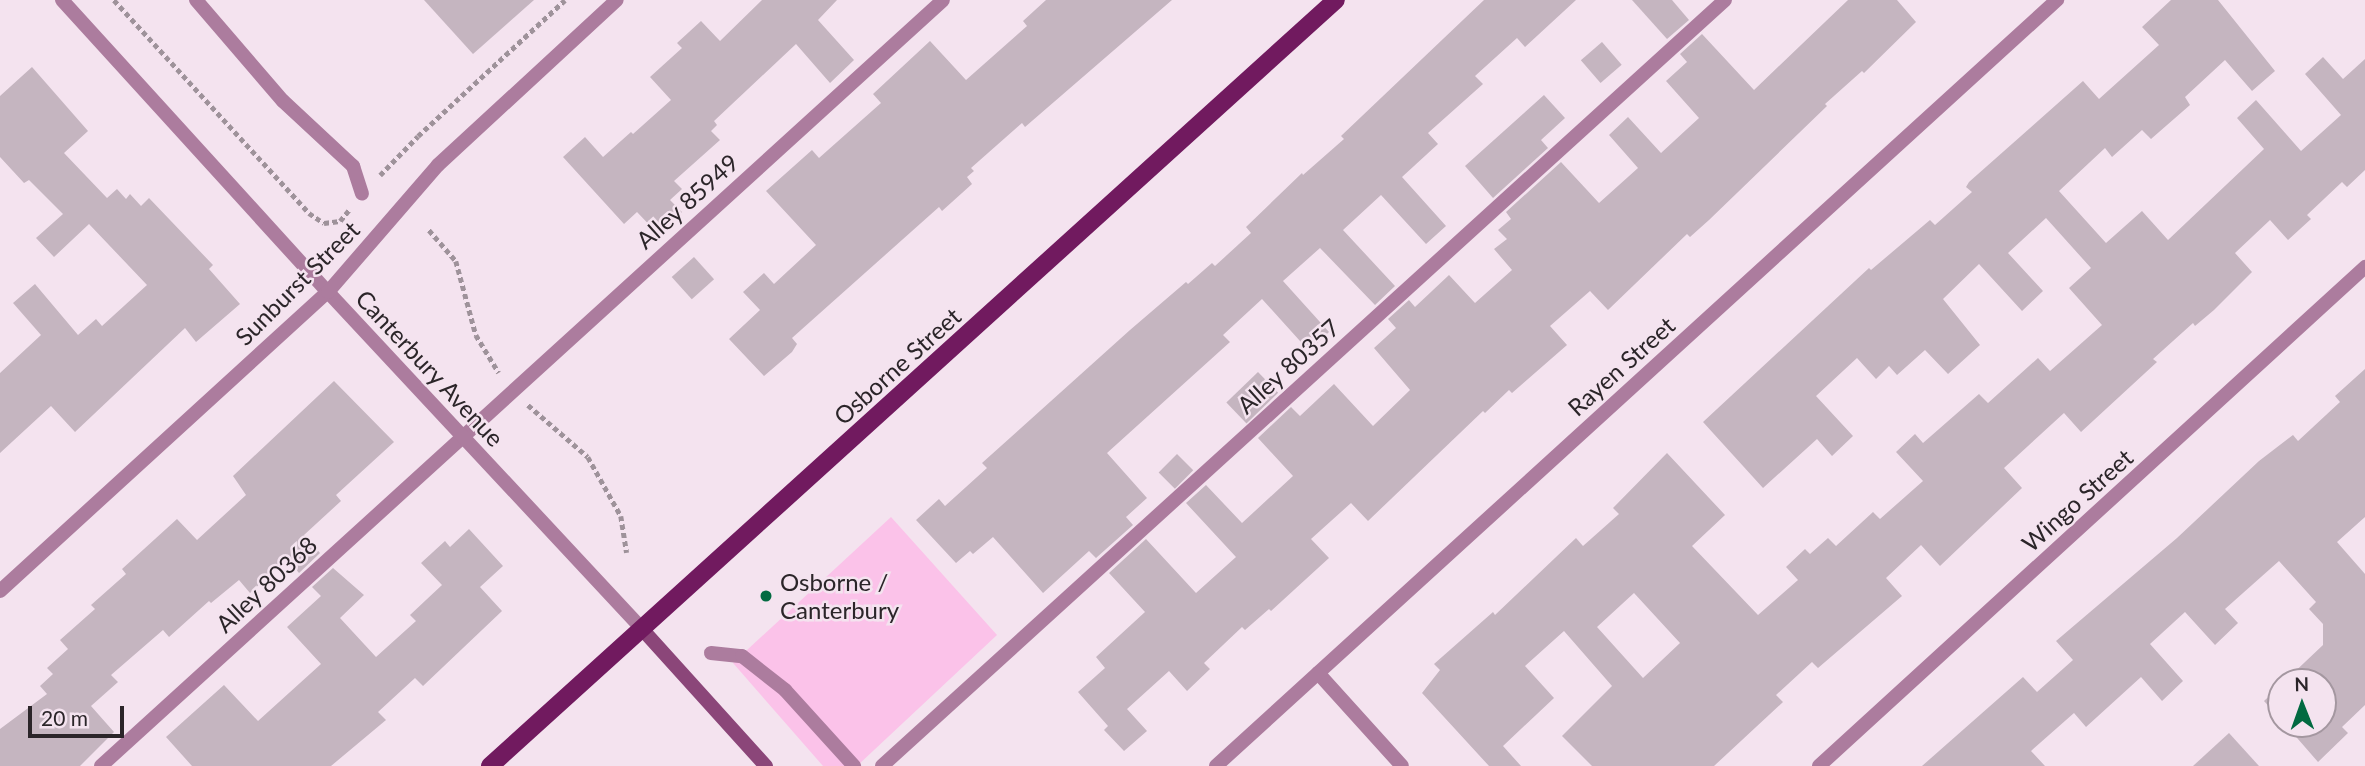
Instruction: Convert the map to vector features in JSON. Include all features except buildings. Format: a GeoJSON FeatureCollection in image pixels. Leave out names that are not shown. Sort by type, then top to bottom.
{"type":"FeatureCollection","features":[{"type":"Feature","properties":{"kind":"main road","name":"Osborne Street"},"geometry":{"type":"LineString","coordinates":[[490,766],[1336,0]]}},
{"type":"Feature","properties":{"kind":"street","name":"Canterbury Avenue"},"geometry":{"type":"LineString","coordinates":[[62,0],[766,766]]}},
{"type":"Feature","properties":{"kind":"street"},"geometry":{"type":"LineString","coordinates":[[196,0],[283,101],[353,166],[362,194]]}},
{"type":"Feature","properties":{"kind":"street","name":"Sunburst Street"},"geometry":{"type":"LineString","coordinates":[[0,591],[328,292],[438,165],[617,0]]}},
{"type":"Feature","properties":{"kind":"street","name":"Alley 85949"},"geometry":{"type":"LineString","coordinates":[[461,436],[943,0]]}},
{"type":"Feature","properties":{"kind":"street","name":"Alley 80357"},"geometry":{"type":"LineString","coordinates":[[882,766],[1725,0]]}},
{"type":"Feature","properties":{"kind":"street","name":"Rayen Street"},"geometry":{"type":"LineString","coordinates":[[1216,766],[2057,0]]}},
{"type":"Feature","properties":{"kind":"street","name":"Wingo Street"},"geometry":{"type":"LineString","coordinates":[[1819,766],[2365,267]]}},
{"type":"Feature","properties":{"kind":"street","name":"Alley 80368"},"geometry":{"type":"LineString","coordinates":[[101,766],[461,436]]}},
{"type":"Feature","properties":{"kind":"street"},"geometry":{"type":"LineString","coordinates":[[711,653],[743,656],[785,690],[854,766]]}},
{"type":"Feature","properties":{"kind":"street"},"geometry":{"type":"LineString","coordinates":[[1318,673],[1402,766]]}},
{"type":"Feature","properties":{"kind":"path"},"geometry":{"type":"LineString","coordinates":[[114,0],[309,213],[324,223],[340,221],[418,136],[565,0]]}},
{"type":"Feature","properties":{"kind":"shaded area"},"geometry":{"type":"Polygon","coordinates":[[[891,517],[997,635],[857,766],[823,766],[733,663],[891,517]]]}},
{"type":"Feature","properties":{"kind":"place","name":"Osborne / Canterbury"},"geometry":{"type":"Point","coordinates":[766,596]}}]}
